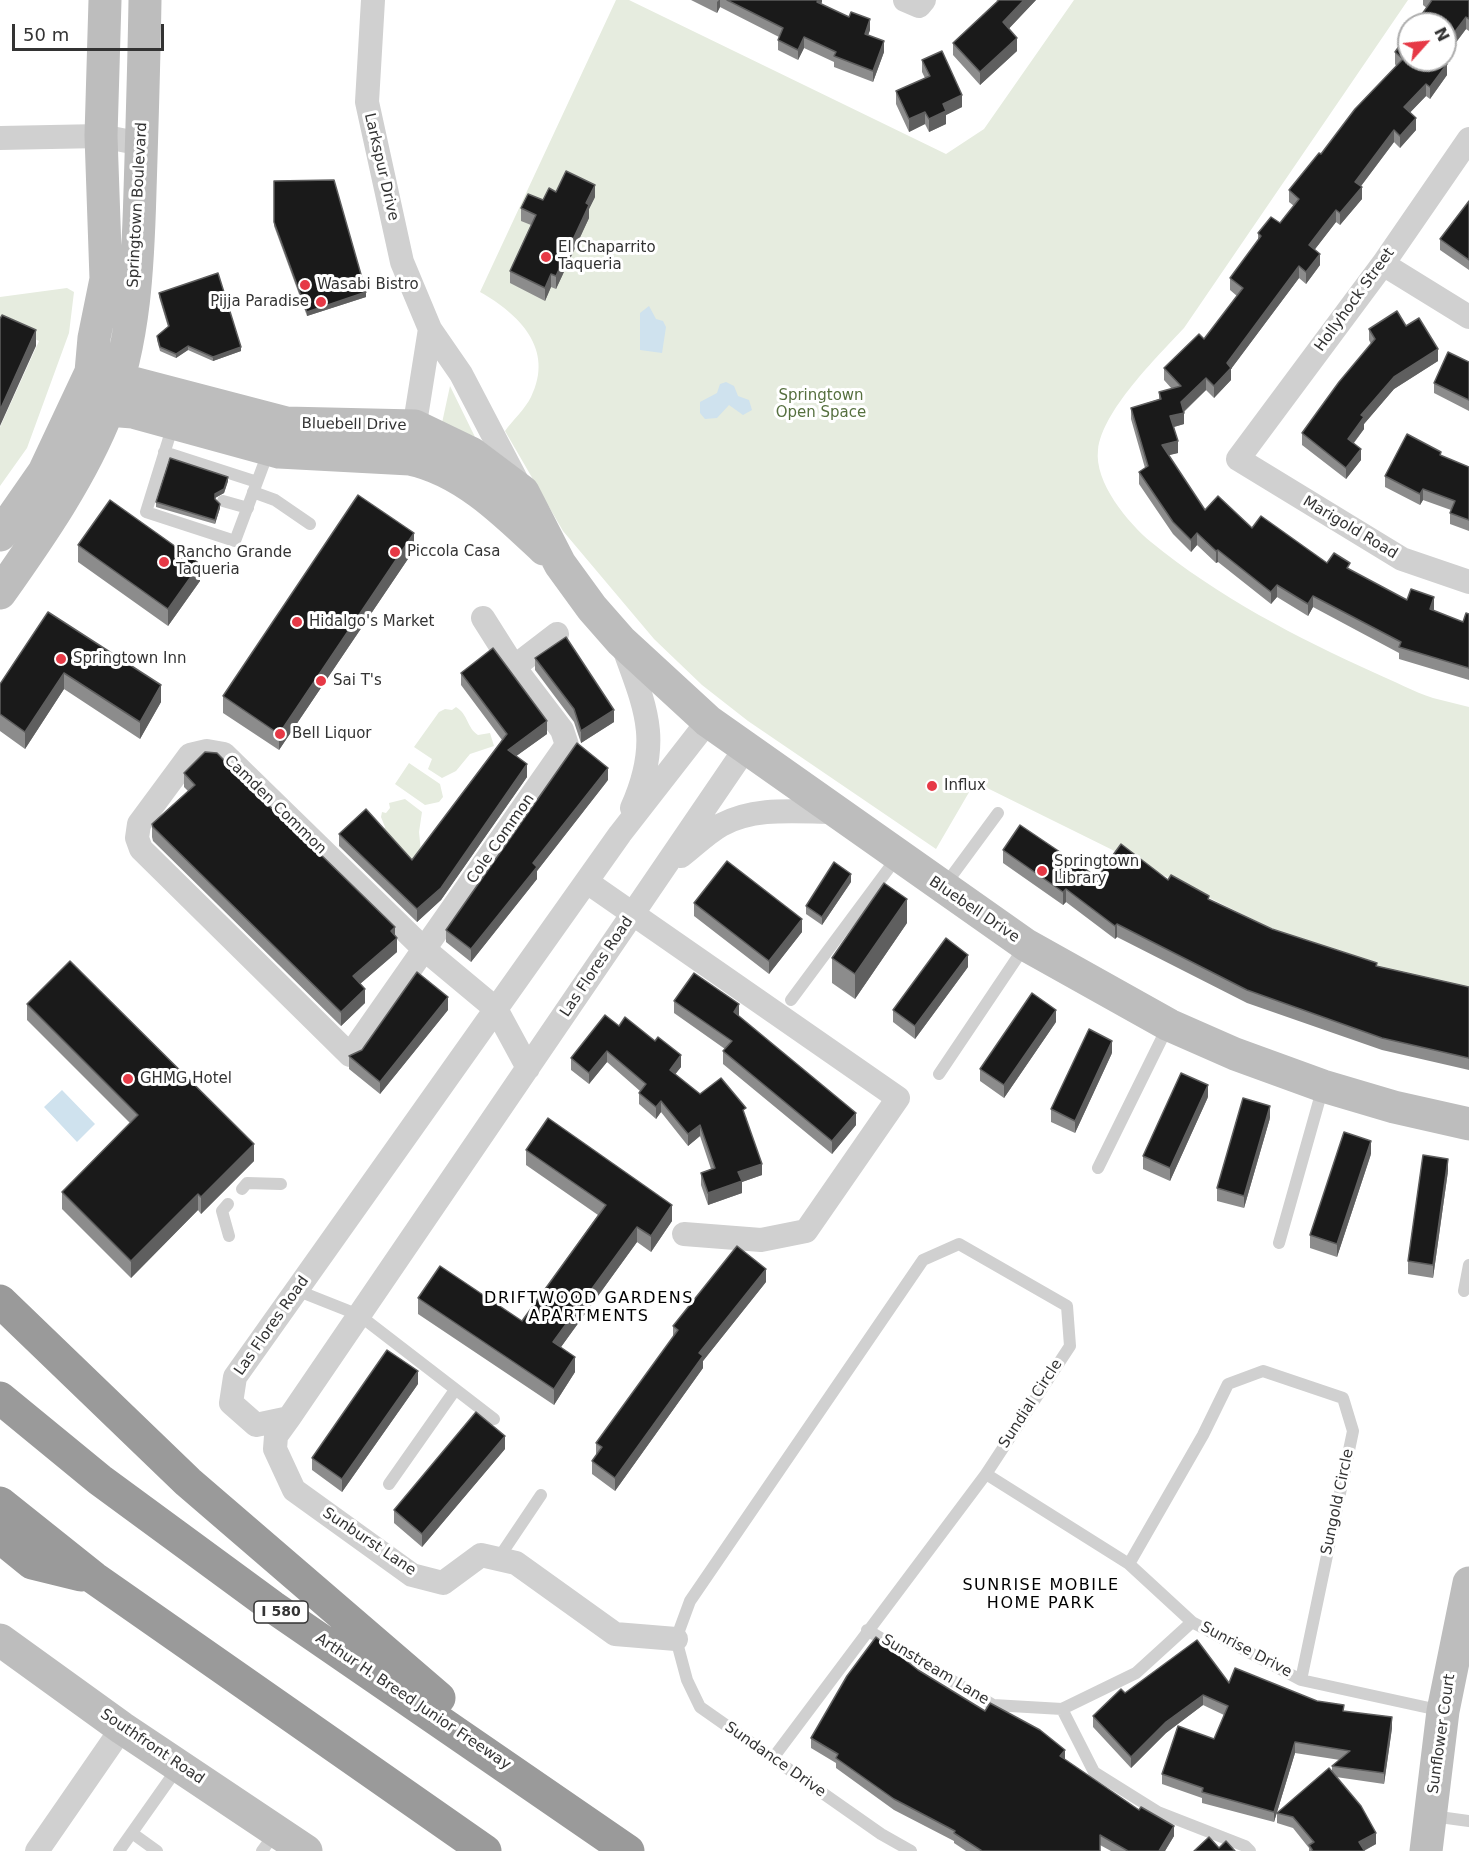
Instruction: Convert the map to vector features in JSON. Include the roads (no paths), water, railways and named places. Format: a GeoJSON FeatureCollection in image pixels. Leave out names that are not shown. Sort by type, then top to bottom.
{"type":"FeatureCollection","features":[{"type":"Feature","properties":{"kind":"highway"},"geometry":{"type":"LineString","coordinates":[[0,1301],[188,1482],[573,1812]]}},
{"type":"Feature","properties":{"kind":"highway","name":"Arthur H. Breed Junior Freeway"},"geometry":{"type":"LineString","coordinates":[[0,1398],[100,1480],[273,1607],[628,1851]]}},
{"type":"Feature","properties":{"kind":"highway"},"geometry":{"type":"LineString","coordinates":[[0,1503],[94,1578],[485,1851]]}},
{"type":"Feature","properties":{"kind":"highway"},"geometry":{"type":"LineString","coordinates":[[0,1537],[32,1563],[94,1578]]}},
{"type":"Feature","properties":{"kind":"street","name":"Springtown Boulevard"},"geometry":{"type":"LineString","coordinates":[[0,593],[63,499],[99,391],[94,338],[106,279],[101,136],[105,0]]}},
{"type":"Feature","properties":{"kind":"street","name":"Springtown Boulevard"},"geometry":{"type":"LineString","coordinates":[[4,520],[44,472],[127,348],[138,262],[145,0]]}},
{"type":"Feature","properties":{"kind":"street","name":"Larkspur Drive"},"geometry":{"type":"LineString","coordinates":[[373,0],[366,102],[402,262],[430,329],[460,374],[523,492]]}},
{"type":"Feature","properties":{"kind":"street"},"geometry":{"type":"LineString","coordinates":[[0,138],[101,136],[142,144]]}},
{"type":"Feature","properties":{"kind":"street","name":"Hollyhock Street"},"geometry":{"type":"LineString","coordinates":[[1238,459],[1383,264],[1469,139]]}},
{"type":"Feature","properties":{"kind":"street"},"geometry":{"type":"LineString","coordinates":[[1383,264],[1469,317]]}},
{"type":"Feature","properties":{"kind":"street"},"geometry":{"type":"LineString","coordinates":[[410,459],[430,329]]}},
{"type":"Feature","properties":{"kind":"street","name":"Bluebell Drive"},"geometry":{"type":"LineString","coordinates":[[99,391],[286,423],[415,426],[471,453],[523,492],[560,564],[587,602],[621,641],[708,721],[943,889],[1026,945],[1168,1025],[1235,1054],[1323,1086],[1394,1107],[1469,1124]]}},
{"type":"Feature","properties":{"kind":"street","name":"Bluebell Drive"},"geometry":{"type":"LineString","coordinates":[[99,391],[169,438],[269,450],[410,459],[431,463],[493,501],[560,564]]}},
{"type":"Feature","properties":{"kind":"street","name":"Marigold Road"},"geometry":{"type":"LineString","coordinates":[[1238,459],[1402,559],[1469,582]]}},
{"type":"Feature","properties":{"kind":"street"},"geometry":{"type":"LineString","coordinates":[[483,618],[514,667],[557,634]]}},
{"type":"Feature","properties":{"kind":"street","name":"Las Flores Road"},"geometry":{"type":"LineString","coordinates":[[620,834],[637,797],[646,768],[650,743],[648,714],[621,641]]}},
{"type":"Feature","properties":{"kind":"street","name":"Cole Common"},"geometry":{"type":"LineString","coordinates":[[350,1055],[567,745],[562,730],[514,667]]}},
{"type":"Feature","properties":{"kind":"street","name":"Las Flores Road"},"geometry":{"type":"LineString","coordinates":[[708,721],[620,834],[234,1377],[231,1403],[256,1425],[289,1418],[746,749]]}},
{"type":"Feature","properties":{"kind":"street","name":"Camden Common"},"geometry":{"type":"LineString","coordinates":[[350,1055],[141,849],[137,838],[139,824],[190,755],[207,751],[224,754],[424,949],[496,1009],[528,1068]]}},
{"type":"Feature","properties":{"kind":"street","name":"Las Flores Road"},"geometry":{"type":"LineString","coordinates":[[663,871],[721,825],[741,817],[776,812],[835,812]]}},
{"type":"Feature","properties":{"kind":"street"},"geometry":{"type":"LineString","coordinates":[[587,882],[898,1098],[806,1231],[760,1240],[684,1234]]}},
{"type":"Feature","properties":{"kind":"street","name":"Sunburst Lane"},"geometry":{"type":"LineString","coordinates":[[289,1418],[276,1436],[275,1449],[294,1490],[412,1575],[444,1583],[481,1555],[516,1563],[615,1634],[676,1639]]}},
{"type":"Feature","properties":{"kind":"street","name":"Sunflower Court"},"geometry":{"type":"LineString","coordinates":[[1426,1851],[1443,1711],[1469,1583]]}},
{"type":"Feature","properties":{"kind":"street","name":"Southfront Road"},"geometry":{"type":"LineString","coordinates":[[0,1640],[179,1766],[269,1841],[306,1851]]}},
{"type":"Feature","properties":{"kind":"street"},"geometry":{"type":"LineString","coordinates":[[37,1851],[122,1728]]}},
{"type":"Feature","properties":{"kind":"lane"},"geometry":{"type":"LineString","coordinates":[[269,450],[255,487],[248,508],[235,541],[146,512],[159,482],[169,438],[255,487],[310,524]]}},
{"type":"Feature","properties":{"kind":"lane"},"geometry":{"type":"LineString","coordinates":[[223,501],[248,508]]}},
{"type":"Feature","properties":{"kind":"lane"},"geometry":{"type":"LineString","coordinates":[[943,889],[998,813]]}},
{"type":"Feature","properties":{"kind":"lane"},"geometry":{"type":"LineString","coordinates":[[791,1000],[897,856]]}},
{"type":"Feature","properties":{"kind":"lane"},"geometry":{"type":"LineString","coordinates":[[939,1074],[1026,945]]}},
{"type":"Feature","properties":{"kind":"lane"},"geometry":{"type":"LineString","coordinates":[[1098,1168],[1168,1025]]}},
{"type":"Feature","properties":{"kind":"lane"},"geometry":{"type":"LineString","coordinates":[[1279,1243],[1323,1086]]}},
{"type":"Feature","properties":{"kind":"lane"},"geometry":{"type":"LineString","coordinates":[[242,1189],[247,1183],[281,1184]]}},
{"type":"Feature","properties":{"kind":"lane"},"geometry":{"type":"LineString","coordinates":[[228,1204],[222,1210],[229,1236]]}},
{"type":"Feature","properties":{"kind":"lane","name":"Sundial Circle"},"geometry":{"type":"LineString","coordinates":[[676,1639],[690,1601],[923,1260],[959,1244],[1067,1306],[1070,1346],[986,1474],[773,1758]]}},
{"type":"Feature","properties":{"kind":"lane"},"geometry":{"type":"LineString","coordinates":[[1464,1291],[1469,1265]]}},
{"type":"Feature","properties":{"kind":"lane"},"geometry":{"type":"LineString","coordinates":[[296,1290],[359,1315],[494,1419]]}},
{"type":"Feature","properties":{"kind":"lane","name":"Sungold Circle"},"geometry":{"type":"LineString","coordinates":[[1129,1564],[1203,1435],[1228,1384],[1263,1371],[1343,1398],[1353,1431],[1301,1680]]}},
{"type":"Feature","properties":{"kind":"lane"},"geometry":{"type":"LineString","coordinates":[[389,1484],[455,1390]]}},
{"type":"Feature","properties":{"kind":"lane","name":"Sunrise Drive"},"geometry":{"type":"LineString","coordinates":[[986,1474],[1129,1564],[1192,1622],[1301,1680],[1443,1711]]}},
{"type":"Feature","properties":{"kind":"lane"},"geometry":{"type":"LineString","coordinates":[[498,1559],[541,1495]]}},
{"type":"Feature","properties":{"kind":"lane","name":"Sunstream Lane"},"geometry":{"type":"LineString","coordinates":[[867,1630],[993,1705],[1062,1709],[1136,1673],[1192,1622]]}},
{"type":"Feature","properties":{"kind":"lane","name":"Sundance Drive"},"geometry":{"type":"LineString","coordinates":[[676,1639],[687,1680],[700,1707],[881,1834],[911,1851]]}},
{"type":"Feature","properties":{"kind":"lane"},"geometry":{"type":"LineString","coordinates":[[1062,1709],[1094,1772],[1158,1812],[1245,1846],[1250,1851]]}},
{"type":"Feature","properties":{"kind":"lane"},"geometry":{"type":"LineString","coordinates":[[119,1851],[179,1766]]}},
{"type":"Feature","properties":{"kind":"lane"},"geometry":{"type":"LineString","coordinates":[[1431,1816],[1469,1821]]}},
{"type":"Feature","properties":{"kind":"lane"},"geometry":{"type":"LineString","coordinates":[[132,1833],[158,1851]]}},
{"type":"Feature","properties":{"kind":"water"},"geometry":{"type":"Polygon","coordinates":[[[649,306],[656,319],[663,321],[666,327],[662,353],[640,350],[640,313],[649,306]]]}},
{"type":"Feature","properties":{"kind":"water"},"geometry":{"type":"Polygon","coordinates":[[[726,382],[734,386],[738,396],[749,400],[752,410],[743,415],[729,405],[717,418],[705,419],[700,413],[700,402],[717,393],[720,384],[726,382]]]}},
{"type":"Feature","properties":{"kind":"water"},"geometry":{"type":"Polygon","coordinates":[[[62,1090],[95,1124],[77,1142],[44,1107],[62,1090]]]}},
{"type":"Feature","properties":{"kind":"place","name":"El Chaparrito Taqueria"},"geometry":{"type":"Point","coordinates":[546,257]}},
{"type":"Feature","properties":{"kind":"place","name":"Wasabi Bistro"},"geometry":{"type":"Point","coordinates":[305,285]}},
{"type":"Feature","properties":{"kind":"place","name":"Pijja Paradise"},"geometry":{"type":"Point","coordinates":[321,302]}},
{"type":"Feature","properties":{"kind":"place","name":"Piccola Casa"},"geometry":{"type":"Point","coordinates":[395,552]}},
{"type":"Feature","properties":{"kind":"place","name":"Rancho Grande Taqueria"},"geometry":{"type":"Point","coordinates":[164,562]}},
{"type":"Feature","properties":{"kind":"place","name":"Hidalgo's Market"},"geometry":{"type":"Point","coordinates":[297,622]}},
{"type":"Feature","properties":{"kind":"place","name":"Springtown Inn"},"geometry":{"type":"Point","coordinates":[61,659]}},
{"type":"Feature","properties":{"kind":"place","name":"Sai T's"},"geometry":{"type":"Point","coordinates":[321,681]}},
{"type":"Feature","properties":{"kind":"place","name":"Bell Liquor"},"geometry":{"type":"Point","coordinates":[280,734]}},
{"type":"Feature","properties":{"kind":"place","name":"Influx"},"geometry":{"type":"Point","coordinates":[932,786]}},
{"type":"Feature","properties":{"kind":"place","name":"Springtown Library"},"geometry":{"type":"Point","coordinates":[1042,871]}},
{"type":"Feature","properties":{"kind":"place","name":"GHMG Hotel"},"geometry":{"type":"Point","coordinates":[128,1079]}},
{"type":"Feature","properties":{"kind":"district","name":"DRIFTWOOD GARDENS APARTMENTS"},"geometry":{"type":"Point","coordinates":[589,1308]}},
{"type":"Feature","properties":{"kind":"district","name":"SUNRISE MOBILE HOME PARK"},"geometry":{"type":"Point","coordinates":[1041,1595]}},
{"type":"Feature","properties":{"kind":"park label","name":"Springtown Open Space"},"geometry":{"type":"Point","coordinates":[821,404]}}]}
